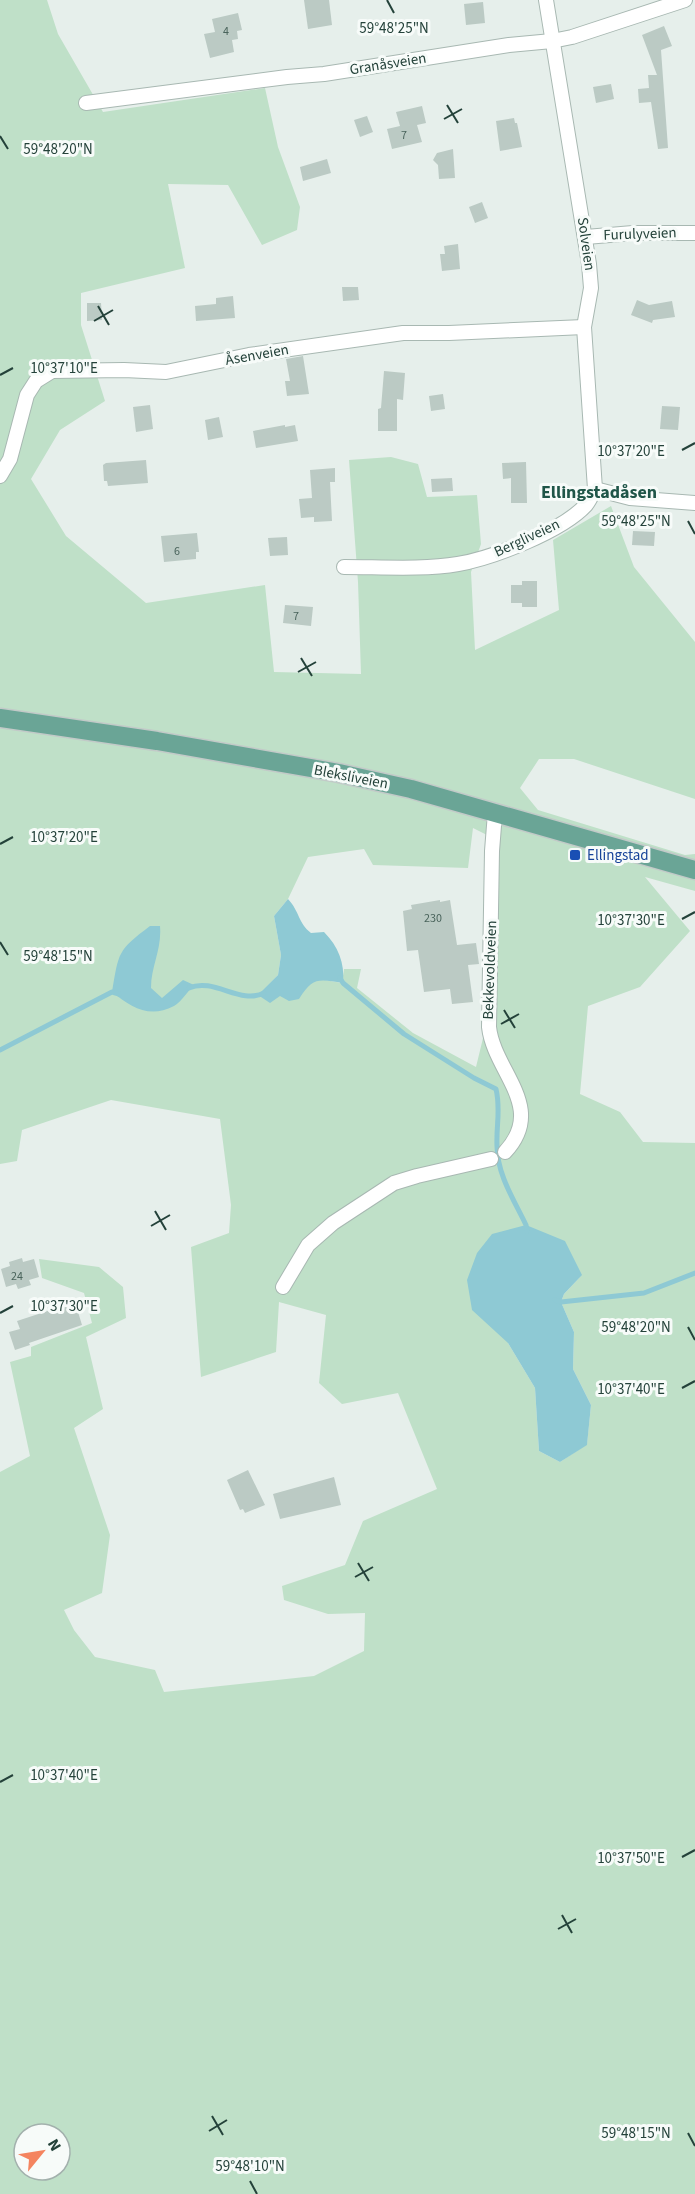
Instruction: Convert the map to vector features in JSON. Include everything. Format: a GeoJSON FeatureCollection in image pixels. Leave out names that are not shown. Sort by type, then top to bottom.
{"type":"FeatureCollection","features":[{"type":"Feature","properties":{"kind":"main road","name":"Bleksliveien"},"geometry":{"type":"LineString","coordinates":[[0,718],[339,773],[422,792],[695,870]]}},
{"type":"Feature","properties":{"kind":"street","name":"Solveien"},"geometry":{"type":"LineString","coordinates":[[546,0],[586,237],[591,288],[584,327],[595,489]]}},
{"type":"Feature","properties":{"kind":"street","name":"Granåsveien"},"geometry":{"type":"LineString","coordinates":[[86,103],[324,74],[552,41],[572,37],[685,0]]}},
{"type":"Feature","properties":{"kind":"street","name":"Furulyveien"},"geometry":{"type":"LineString","coordinates":[[586,237],[633,233],[695,233]]}},
{"type":"Feature","properties":{"kind":"street","name":"Åsenveien"},"geometry":{"type":"LineString","coordinates":[[0,476],[10,459],[27,395],[36,381],[52,371],[166,372],[249,355],[403,333],[584,327]]}},
{"type":"Feature","properties":{"kind":"street"},"geometry":{"type":"LineString","coordinates":[[595,489],[630,498],[695,503]]}},
{"type":"Feature","properties":{"kind":"street","name":"Bergliveien"},"geometry":{"type":"LineString","coordinates":[[344,567],[444,566],[494,555],[537,537],[572,517],[590,501],[595,489]]}},
{"type":"Feature","properties":{"kind":"street","name":"Bekkevoldveien"},"geometry":{"type":"LineString","coordinates":[[495,813],[492,851],[489,1027],[493,1048],[514,1086],[521,1105],[518,1132],[505,1152]]}},
{"type":"Feature","properties":{"kind":"street"},"geometry":{"type":"LineString","coordinates":[[283,1287],[308,1245],[333,1223],[394,1183],[491,1159]]}},
{"type":"Feature","properties":{"kind":"green space"},"geometry":{"type":"Polygon","coordinates":[[[0,0],[47,0],[58,34],[103,112],[265,88],[278,147],[300,207],[297,230],[262,245],[228,185],[168,184],[185,268],[81,293],[81,325],[105,401],[60,430],[31,479],[66,536],[146,603],[265,585],[274,672],[361,674],[358,582],[349,460],[391,457],[418,464],[427,497],[477,495],[481,544],[471,572],[475,650],[559,610],[553,540],[611,506],[634,567],[695,642],[695,799],[574,759],[539,759],[520,788],[538,810],[685,855],[695,854],[695,891],[645,877],[690,931],[640,987],[588,1006],[580,1094],[620,1112],[643,1142],[695,1143],[695,2194],[0,2194],[0,1472],[30,1456],[10,1362],[31,1356],[31,1347],[92,1323],[84,1293],[42,1278],[39,1259],[99,1267],[123,1287],[126,1318],[86,1337],[103,1409],[74,1428],[110,1535],[102,1593],[64,1610],[74,1630],[95,1657],[155,1670],[164,1692],[314,1676],[364,1651],[365,1613],[328,1614],[284,1600],[282,1586],[345,1565],[363,1521],[437,1489],[398,1393],[342,1404],[319,1383],[326,1315],[279,1302],[276,1352],[201,1377],[191,1247],[229,1233],[231,1205],[220,1119],[111,1100],[22,1130],[17,1161],[0,1164],[0,0]],[[473,828],[468,868],[373,865],[364,849],[308,857],[288,899],[274,916],[281,955],[278,975],[259,995],[280,996],[319,979],[342,983],[344,969],[361,969],[357,988],[413,1033],[476,1067],[493,997],[499,841],[473,828]],[[582,1275],[508,1343],[535,1388],[539,1451],[560,1462],[587,1444],[591,1405],[573,1369],[574,1332],[561,1302],[564,1294],[582,1275]]]}},
{"type":"Feature","properties":{"kind":"water"},"geometry":{"type":"Polygon","coordinates":[[[288,899],[311,933],[324,932],[333,943],[342,962],[343,983],[317,981],[308,987],[299,999],[289,1001],[280,996],[270,1003],[258,995],[278,975],[281,955],[274,916],[288,899]]]}},
{"type":"Feature","properties":{"kind":"water"},"geometry":{"type":"Polygon","coordinates":[[[150,926],[160,926],[151,988],[162,998],[183,980],[194,985],[177,1004],[165,1010],[141,1009],[112,992],[121,953],[131,941],[150,926]]]}},
{"type":"Feature","properties":{"kind":"water"},"geometry":{"type":"Polygon","coordinates":[[[526,1225],[565,1241],[582,1275],[564,1294],[561,1302],[574,1332],[573,1369],[591,1405],[587,1445],[560,1462],[539,1451],[535,1388],[508,1343],[472,1310],[467,1280],[477,1253],[492,1234],[526,1225]]]}},
{"type":"Feature","properties":{"kind":"building"},"geometry":{"type":"Polygon","coordinates":[[[304,0],[329,0],[332,25],[308,29],[304,0]]]}},
{"type":"Feature","properties":{"kind":"building"},"geometry":{"type":"Polygon","coordinates":[[[483,2],[485,23],[466,25],[464,4],[483,2]]]}},
{"type":"Feature","properties":{"kind":"building"},"geometry":{"type":"Polygon","coordinates":[[[238,13],[242,30],[237,31],[238,39],[232,40],[234,52],[210,58],[204,34],[215,32],[212,19],[238,13]]]}},
{"type":"Feature","properties":{"kind":"building"},"geometry":{"type":"Polygon","coordinates":[[[664,26],[672,46],[661,50],[668,148],[658,149],[651,102],[639,103],[638,89],[649,88],[648,75],[657,75],[642,35],[664,26]]]}},
{"type":"Feature","properties":{"kind":"building"},"geometry":{"type":"Polygon","coordinates":[[[611,84],[614,99],[596,103],[593,87],[611,84]]]}},
{"type":"Feature","properties":{"kind":"building"},"geometry":{"type":"Polygon","coordinates":[[[422,106],[426,123],[417,125],[422,142],[392,149],[387,129],[400,126],[396,112],[422,106]]]}},
{"type":"Feature","properties":{"kind":"building"},"geometry":{"type":"Polygon","coordinates":[[[367,116],[373,132],[360,137],[354,120],[367,116]]]}},
{"type":"Feature","properties":{"kind":"building"},"geometry":{"type":"Polygon","coordinates":[[[514,118],[522,147],[500,151],[496,121],[514,118]]]}},
{"type":"Feature","properties":{"kind":"building"},"geometry":{"type":"Polygon","coordinates":[[[453,149],[455,178],[439,179],[438,165],[433,160],[437,153],[453,149]]]}},
{"type":"Feature","properties":{"kind":"building"},"geometry":{"type":"Polygon","coordinates":[[[327,159],[331,173],[303,181],[300,167],[327,159]]]}},
{"type":"Feature","properties":{"kind":"building"},"geometry":{"type":"Polygon","coordinates":[[[482,202],[488,218],[475,223],[469,207],[482,202]]]}},
{"type":"Feature","properties":{"kind":"building"},"geometry":{"type":"Polygon","coordinates":[[[458,244],[460,269],[442,271],[440,254],[445,254],[444,246],[458,244]]]}},
{"type":"Feature","properties":{"kind":"building"},"geometry":{"type":"Polygon","coordinates":[[[342,287],[358,287],[359,300],[343,301],[342,287]]]}},
{"type":"Feature","properties":{"kind":"building"},"geometry":{"type":"Polygon","coordinates":[[[233,296],[235,318],[196,321],[195,306],[216,304],[216,298],[233,296]]]}},
{"type":"Feature","properties":{"kind":"building"},"geometry":{"type":"Polygon","coordinates":[[[637,300],[649,305],[672,301],[675,317],[653,320],[652,323],[631,315],[637,300]]]}},
{"type":"Feature","properties":{"kind":"building"},"geometry":{"type":"Polygon","coordinates":[[[87,303],[101,303],[102,320],[87,321],[87,303]]]}},
{"type":"Feature","properties":{"kind":"building"},"geometry":{"type":"Polygon","coordinates":[[[303,356],[309,394],[287,396],[285,381],[290,381],[286,359],[303,356]]]}},
{"type":"Feature","properties":{"kind":"building"},"geometry":{"type":"Polygon","coordinates":[[[384,371],[405,373],[403,400],[397,399],[397,431],[378,431],[378,409],[381,408],[384,371]]]}},
{"type":"Feature","properties":{"kind":"building"},"geometry":{"type":"Polygon","coordinates":[[[443,394],[445,409],[431,411],[429,396],[443,394]]]}},
{"type":"Feature","properties":{"kind":"building"},"geometry":{"type":"Polygon","coordinates":[[[150,405],[153,429],[136,432],[133,407],[150,405]]]}},
{"type":"Feature","properties":{"kind":"building"},"geometry":{"type":"Polygon","coordinates":[[[662,406],[680,407],[678,430],[660,429],[662,406]]]}},
{"type":"Feature","properties":{"kind":"building"},"geometry":{"type":"Polygon","coordinates":[[[219,417],[223,437],[208,440],[205,420],[219,417]]]}},
{"type":"Feature","properties":{"kind":"building"},"geometry":{"type":"Polygon","coordinates":[[[285,425],[285,427],[295,425],[298,441],[256,448],[253,431],[285,425]]]}},
{"type":"Feature","properties":{"kind":"building"},"geometry":{"type":"Polygon","coordinates":[[[146,460],[148,483],[108,486],[107,481],[104,481],[103,465],[106,463],[146,460]]]}},
{"type":"Feature","properties":{"kind":"building"},"geometry":{"type":"Polygon","coordinates":[[[526,462],[527,503],[511,503],[511,478],[503,479],[502,463],[526,462]]]}},
{"type":"Feature","properties":{"kind":"building"},"geometry":{"type":"Polygon","coordinates":[[[335,468],[335,482],[330,482],[332,521],[314,522],[314,517],[301,518],[299,499],[312,498],[310,470],[335,468]]]}},
{"type":"Feature","properties":{"kind":"building"},"geometry":{"type":"Polygon","coordinates":[[[452,478],[453,491],[432,492],[431,479],[452,478]]]}},
{"type":"Feature","properties":{"kind":"building"},"geometry":{"type":"Polygon","coordinates":[[[633,531],[655,532],[654,546],[632,545],[633,531]]]}},
{"type":"Feature","properties":{"kind":"building"},"geometry":{"type":"Polygon","coordinates":[[[197,533],[199,552],[196,552],[196,559],[164,562],[161,536],[197,533]]]}},
{"type":"Feature","properties":{"kind":"building"},"geometry":{"type":"Polygon","coordinates":[[[287,537],[288,555],[270,556],[268,538],[287,537]]]}},
{"type":"Feature","properties":{"kind":"building"},"geometry":{"type":"Polygon","coordinates":[[[522,581],[537,581],[537,607],[522,607],[522,603],[511,603],[511,585],[522,585],[522,581]]]}},
{"type":"Feature","properties":{"kind":"building"},"geometry":{"type":"Polygon","coordinates":[[[285,605],[313,607],[311,626],[283,623],[285,605]]]}},
{"type":"Feature","properties":{"kind":"building"},"geometry":{"type":"Polygon","coordinates":[[[440,900],[440,902],[450,900],[457,945],[476,943],[479,964],[468,965],[473,1002],[452,1004],[450,989],[424,992],[418,950],[407,951],[403,911],[412,909],[411,905],[440,900]]]}},
{"type":"Feature","properties":{"kind":"building"},"geometry":{"type":"Polygon","coordinates":[[[22,1258],[23,1262],[34,1259],[39,1277],[29,1280],[31,1285],[18,1289],[16,1284],[6,1287],[1,1269],[10,1266],[9,1262],[22,1258]]]}},
{"type":"Feature","properties":{"kind":"building"},"geometry":{"type":"Polygon","coordinates":[[[75,1302],[82,1325],[15,1350],[9,1332],[20,1329],[17,1321],[75,1302]]]}},
{"type":"Feature","properties":{"kind":"building"},"geometry":{"type":"Polygon","coordinates":[[[248,1470],[265,1505],[245,1513],[243,1509],[240,1510],[227,1480],[248,1470]]]}},
{"type":"Feature","properties":{"kind":"building"},"geometry":{"type":"Polygon","coordinates":[[[334,1477],[341,1505],[280,1519],[273,1494],[334,1477]]]}},
{"type":"Feature","properties":{"kind":"waterway"},"geometry":{"type":"LineString","coordinates":[[340,978],[404,1034],[474,1078],[496,1089],[497,1146],[500,1167],[527,1231]]}},
{"type":"Feature","properties":{"kind":"waterway"},"geometry":{"type":"LineString","coordinates":[[189,988],[208,986],[246,996],[264,993]]}},
{"type":"Feature","properties":{"kind":"waterway"},"geometry":{"type":"LineString","coordinates":[[0,1050],[112,992],[119,994]]}},
{"type":"Feature","properties":{"kind":"waterway"},"geometry":{"type":"LineString","coordinates":[[555,1300],[561,1302],[644,1293],[695,1273]]}},
{"type":"Feature","properties":{"kind":"place","name":"Ellingstad"},"geometry":{"type":"Point","coordinates":[575,855]}},
{"type":"Feature","properties":{"kind":"district","name":"Ellingstadåsen"},"geometry":{"type":"Point","coordinates":[599,492]}}]}
